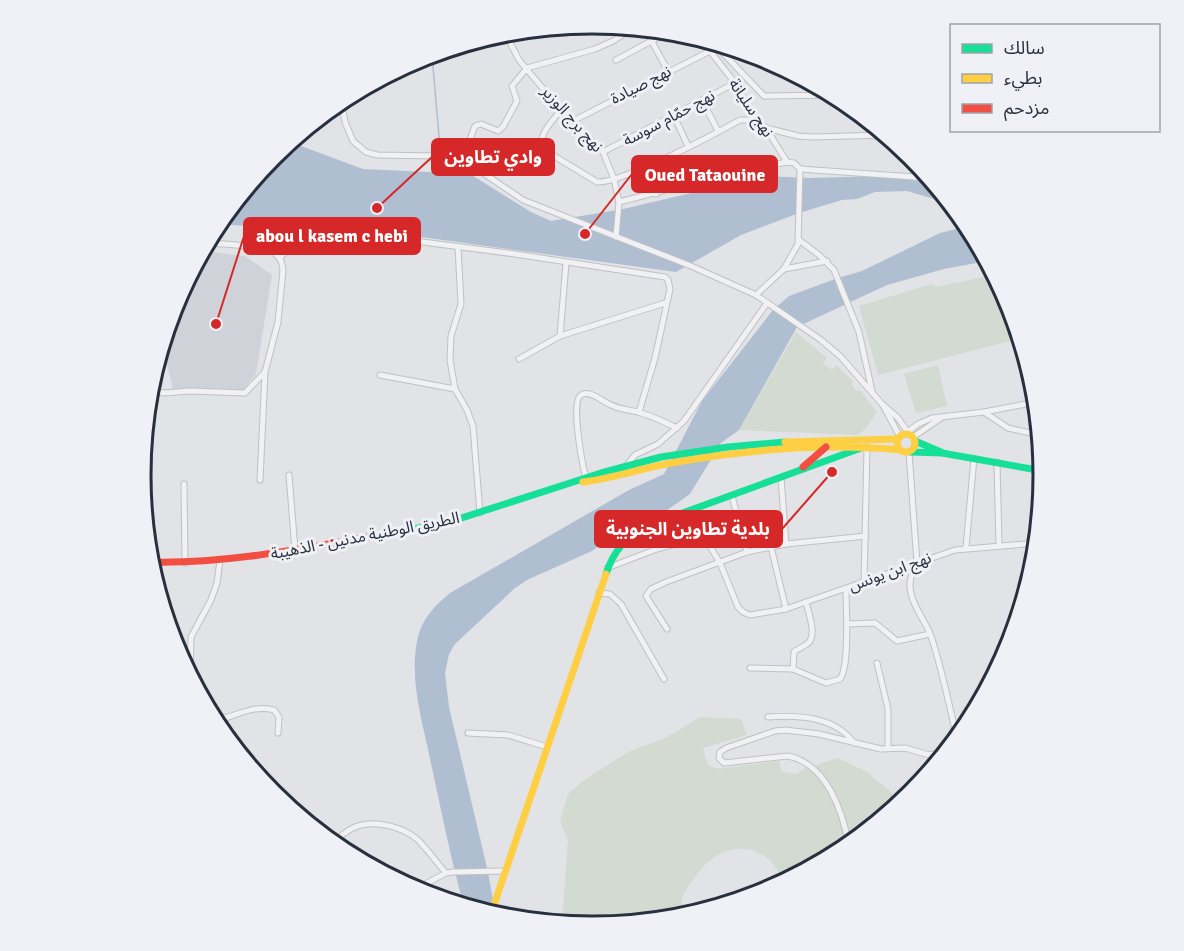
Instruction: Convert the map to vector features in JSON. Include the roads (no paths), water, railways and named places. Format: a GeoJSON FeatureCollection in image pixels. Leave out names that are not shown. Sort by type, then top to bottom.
{"type":"FeatureCollection","features":[{"type":"Feature","properties":{"kind":"main road","name":"الطريق الوطنية مدنين - الذهيبة"},"geometry":{"type":"LineString","coordinates":[[159,562],[220,560],[296,550],[446,523],[575,483],[639,466],[672,454],[715,447],[827,444],[907,436],[942,453]]}},
{"type":"Feature","properties":{"kind":"main road"},"geometry":{"type":"LineString","coordinates":[[900,450],[897,446],[907,436],[914,448],[909,452]]}},
{"type":"Feature","properties":{"kind":"main road","name":"الطريق الوطنية مدنين - الذهيبة"},"geometry":{"type":"LineString","coordinates":[[827,444],[942,453],[1033,469]]}},
{"type":"Feature","properties":{"kind":"main road"},"geometry":{"type":"LineString","coordinates":[[796,473],[827,444]]}},
{"type":"Feature","properties":{"kind":"main road"},"geometry":{"type":"LineString","coordinates":[[798,445],[809,458],[806,465]]}},
{"type":"Feature","properties":{"kind":"main road"},"geometry":{"type":"LineString","coordinates":[[494,905],[617,546],[623,539],[648,526],[866,447]]}},
{"type":"Feature","properties":{"kind":"main road","name":"الطريق الوطنية مدنين - الذهيبة"},"geometry":{"type":"LineString","coordinates":[[587,480],[626,466],[639,466]]}},
{"type":"Feature","properties":{"kind":"street"},"geometry":{"type":"LineString","coordinates":[[462,161],[475,126],[481,124],[498,131],[503,127],[517,101],[512,86],[527,68],[595,49],[620,35]]}},
{"type":"Feature","properties":{"kind":"street"},"geometry":{"type":"LineString","coordinates":[[616,60],[654,39],[668,71]]}},
{"type":"Feature","properties":{"kind":"street","name":"نهج برج الوزير"},"geometry":{"type":"LineString","coordinates":[[510,42],[517,56],[561,110],[603,152],[614,179],[619,205],[616,237]]}},
{"type":"Feature","properties":{"kind":"street","name":"نهج صيادة"},"geometry":{"type":"LineString","coordinates":[[573,121],[710,51]]}},
{"type":"Feature","properties":{"kind":"street","name":"نهج سليانة"},"geometry":{"type":"LineString","coordinates":[[710,51],[735,83],[756,120],[766,128],[787,162],[794,163],[800,171]]}},
{"type":"Feature","properties":{"kind":"street"},"geometry":{"type":"LineString","coordinates":[[725,56],[764,96],[815,95]]}},
{"type":"Feature","properties":{"kind":"street","name":"نهج حمّام سوسة"},"geometry":{"type":"LineString","coordinates":[[603,152],[735,83]]}},
{"type":"Feature","properties":{"kind":"street"},"geometry":{"type":"LineString","coordinates":[[702,100],[718,131]]}},
{"type":"Feature","properties":{"kind":"street"},"geometry":{"type":"LineString","coordinates":[[561,110],[544,135],[540,144],[541,148],[593,181],[602,183],[648,166],[740,120],[756,120]]}},
{"type":"Feature","properties":{"kind":"street"},"geometry":{"type":"LineString","coordinates":[[343,112],[353,141],[366,152],[377,155],[439,156],[473,165],[523,200],[691,266],[756,295],[840,356],[907,436]]}},
{"type":"Feature","properties":{"kind":"street"},"geometry":{"type":"LineString","coordinates":[[674,116],[688,146]]}},
{"type":"Feature","properties":{"kind":"street"},"geometry":{"type":"LineString","coordinates":[[766,128],[798,136],[873,136]]}},
{"type":"Feature","properties":{"kind":"street"},"geometry":{"type":"LineString","coordinates":[[619,205],[731,173],[787,162]]}},
{"type":"Feature","properties":{"kind":"street"},"geometry":{"type":"LineString","coordinates":[[648,166],[656,194]]}},
{"type":"Feature","properties":{"kind":"street"},"geometry":{"type":"LineString","coordinates":[[756,295],[784,269],[796,249],[799,240],[800,171],[916,177]]}},
{"type":"Feature","properties":{"kind":"street"},"geometry":{"type":"LineString","coordinates":[[279,258],[294,243],[310,235],[374,237],[665,277],[670,289],[665,303],[655,358],[639,412]]}},
{"type":"Feature","properties":{"kind":"street"},"geometry":{"type":"LineString","coordinates":[[799,240],[826,261],[837,276],[859,332],[872,392]]}},
{"type":"Feature","properties":{"kind":"street"},"geometry":{"type":"LineString","coordinates":[[217,244],[264,249],[279,258],[283,270],[278,322],[265,372],[260,480]]}},
{"type":"Feature","properties":{"kind":"street"},"geometry":{"type":"LineString","coordinates":[[458,247],[461,304],[449,349],[455,389],[473,426],[480,513]]}},
{"type":"Feature","properties":{"kind":"street"},"geometry":{"type":"LineString","coordinates":[[784,269],[826,261]]}},
{"type":"Feature","properties":{"kind":"street"},"geometry":{"type":"LineString","coordinates":[[560,336],[566,263]]}},
{"type":"Feature","properties":{"kind":"street"},"geometry":{"type":"LineString","coordinates":[[519,359],[560,336],[665,303]]}},
{"type":"Feature","properties":{"kind":"street"},"geometry":{"type":"LineString","coordinates":[[626,466],[635,455],[658,444],[677,428],[767,303]]}},
{"type":"Feature","properties":{"kind":"street"},"geometry":{"type":"LineString","coordinates":[[159,392],[245,393],[265,372]]}},
{"type":"Feature","properties":{"kind":"street"},"geometry":{"type":"LineString","coordinates":[[380,375],[455,389]]}},
{"type":"Feature","properties":{"kind":"street"},"geometry":{"type":"LineString","coordinates":[[587,480],[580,456],[576,403],[581,395],[588,394],[614,406],[639,412],[677,428]]}},
{"type":"Feature","properties":{"kind":"street"},"geometry":{"type":"LineString","coordinates":[[882,404],[907,436]]}},
{"type":"Feature","properties":{"kind":"street"},"geometry":{"type":"LineString","coordinates":[[907,436],[943,417],[1027,404]]}},
{"type":"Feature","properties":{"kind":"street"},"geometry":{"type":"LineString","coordinates":[[984,412],[1008,428],[1031,433]]}},
{"type":"Feature","properties":{"kind":"street"},"geometry":{"type":"LineString","coordinates":[[864,583],[866,447]]}},
{"type":"Feature","properties":{"kind":"street"},"geometry":{"type":"LineString","coordinates":[[909,452],[917,564],[911,575],[910,586],[915,604],[930,634],[954,727]]}},
{"type":"Feature","properties":{"kind":"street"},"geometry":{"type":"LineString","coordinates":[[966,548],[974,458]]}},
{"type":"Feature","properties":{"kind":"street"},"geometry":{"type":"LineString","coordinates":[[997,462],[999,545]]}},
{"type":"Feature","properties":{"kind":"street"},"geometry":{"type":"LineString","coordinates":[[289,476],[296,550]]}},
{"type":"Feature","properties":{"kind":"street"},"geometry":{"type":"LineString","coordinates":[[781,478],[786,544]]}},
{"type":"Feature","properties":{"kind":"street"},"geometry":{"type":"LineString","coordinates":[[184,484],[185,563]]}},
{"type":"Feature","properties":{"kind":"street"},"geometry":{"type":"LineString","coordinates":[[732,496],[747,552]]}},
{"type":"Feature","properties":{"kind":"street"},"geometry":{"type":"LineString","coordinates":[[689,511],[720,563]]}},
{"type":"Feature","properties":{"kind":"street"},"geometry":{"type":"LineString","coordinates":[[608,568],[657,549],[705,536]]}},
{"type":"Feature","properties":{"kind":"street"},"geometry":{"type":"LineString","coordinates":[[667,629],[646,596],[651,589],[747,552],[786,544],[866,536]]}},
{"type":"Feature","properties":{"kind":"street","name":"نهج ابن يونس"},"geometry":{"type":"LineString","coordinates":[[720,563],[738,607],[746,614],[786,609],[937,555],[966,548],[1028,543]]}},
{"type":"Feature","properties":{"kind":"street"},"geometry":{"type":"LineString","coordinates":[[771,547],[786,609]]}},
{"type":"Feature","properties":{"kind":"street"},"geometry":{"type":"LineString","coordinates":[[190,657],[191,637],[211,600],[217,583],[220,560]]}},
{"type":"Feature","properties":{"kind":"street"},"geometry":{"type":"LineString","coordinates":[[750,668],[793,669],[820,682],[840,679],[844,669],[847,624],[846,589]]}},
{"type":"Feature","properties":{"kind":"street"},"geometry":{"type":"LineString","coordinates":[[599,593],[610,594],[621,604],[664,679]]}},
{"type":"Feature","properties":{"kind":"street"},"geometry":{"type":"LineString","coordinates":[[793,669],[794,652],[810,641],[811,628],[806,602]]}},
{"type":"Feature","properties":{"kind":"street"},"geometry":{"type":"LineString","coordinates":[[847,624],[875,623],[897,641],[930,634]]}},
{"type":"Feature","properties":{"kind":"street"},"geometry":{"type":"LineString","coordinates":[[877,663],[888,709],[888,748]]}},
{"type":"Feature","properties":{"kind":"street"},"geometry":{"type":"LineString","coordinates":[[223,717],[260,708],[274,710],[279,717],[278,733]]}},
{"type":"Feature","properties":{"kind":"street"},"geometry":{"type":"LineString","coordinates":[[768,717],[820,720],[837,728],[854,742]]}},
{"type":"Feature","properties":{"kind":"street"},"geometry":{"type":"LineString","coordinates":[[847,835],[829,787],[807,764],[788,756],[729,763],[721,761],[719,755],[726,748],[784,730],[819,734],[888,748],[913,749],[929,755],[934,754]]}},
{"type":"Feature","properties":{"kind":"street"},"geometry":{"type":"LineString","coordinates":[[468,733],[508,735],[547,747]]}},
{"type":"Feature","properties":{"kind":"street"},"geometry":{"type":"LineString","coordinates":[[340,836],[363,825],[390,826],[418,840],[446,873]]}},
{"type":"Feature","properties":{"kind":"street"},"geometry":{"type":"LineString","coordinates":[[425,884],[446,873],[505,871]]}},
{"type":"Feature","properties":{"kind":"water"},"geometry":{"type":"Polygon","coordinates":[[[299,145],[363,169],[470,174],[531,212],[551,221],[623,209],[764,176],[810,178],[880,176],[921,181],[936,200],[907,191],[875,192],[857,199],[842,200],[741,235],[676,272],[414,236],[229,225],[260,185],[299,145]]]}},
{"type":"Feature","properties":{"kind":"water"},"geometry":{"type":"Polygon","coordinates":[[[958,229],[978,263],[944,269],[887,285],[797,327],[739,430],[721,443],[690,494],[663,513],[615,534],[592,551],[529,579],[515,588],[455,644],[449,654],[445,673],[449,707],[494,905],[461,896],[416,689],[417,641],[429,614],[450,593],[629,490],[664,474],[702,401],[773,310],[789,296],[862,271],[940,233],[958,229]]]}},
{"type":"Feature","properties":{"kind":"waterway"},"geometry":{"type":"LineString","coordinates":[[433,64],[440,148]]}},
{"type":"Feature","properties":{"kind":"waterway"},"geometry":{"type":"LineString","coordinates":[[440,158],[442,174]]}},
{"type":"Feature","properties":{"kind":"place","name":"وادي تطاوين"},"geometry":{"type":"Point","coordinates":[377,208]}},
{"type":"Feature","properties":{"kind":"place","name":"Oued Tataouine"},"geometry":{"type":"Point","coordinates":[585,234]}},
{"type":"Feature","properties":{"kind":"place","name":"abou l kasem c hebi"},"geometry":{"type":"Point","coordinates":[216,324]}},
{"type":"Feature","properties":{"kind":"place","name":"بلدية تطاوين الجنوبية"},"geometry":{"type":"Point","coordinates":[832,472]}}]}
